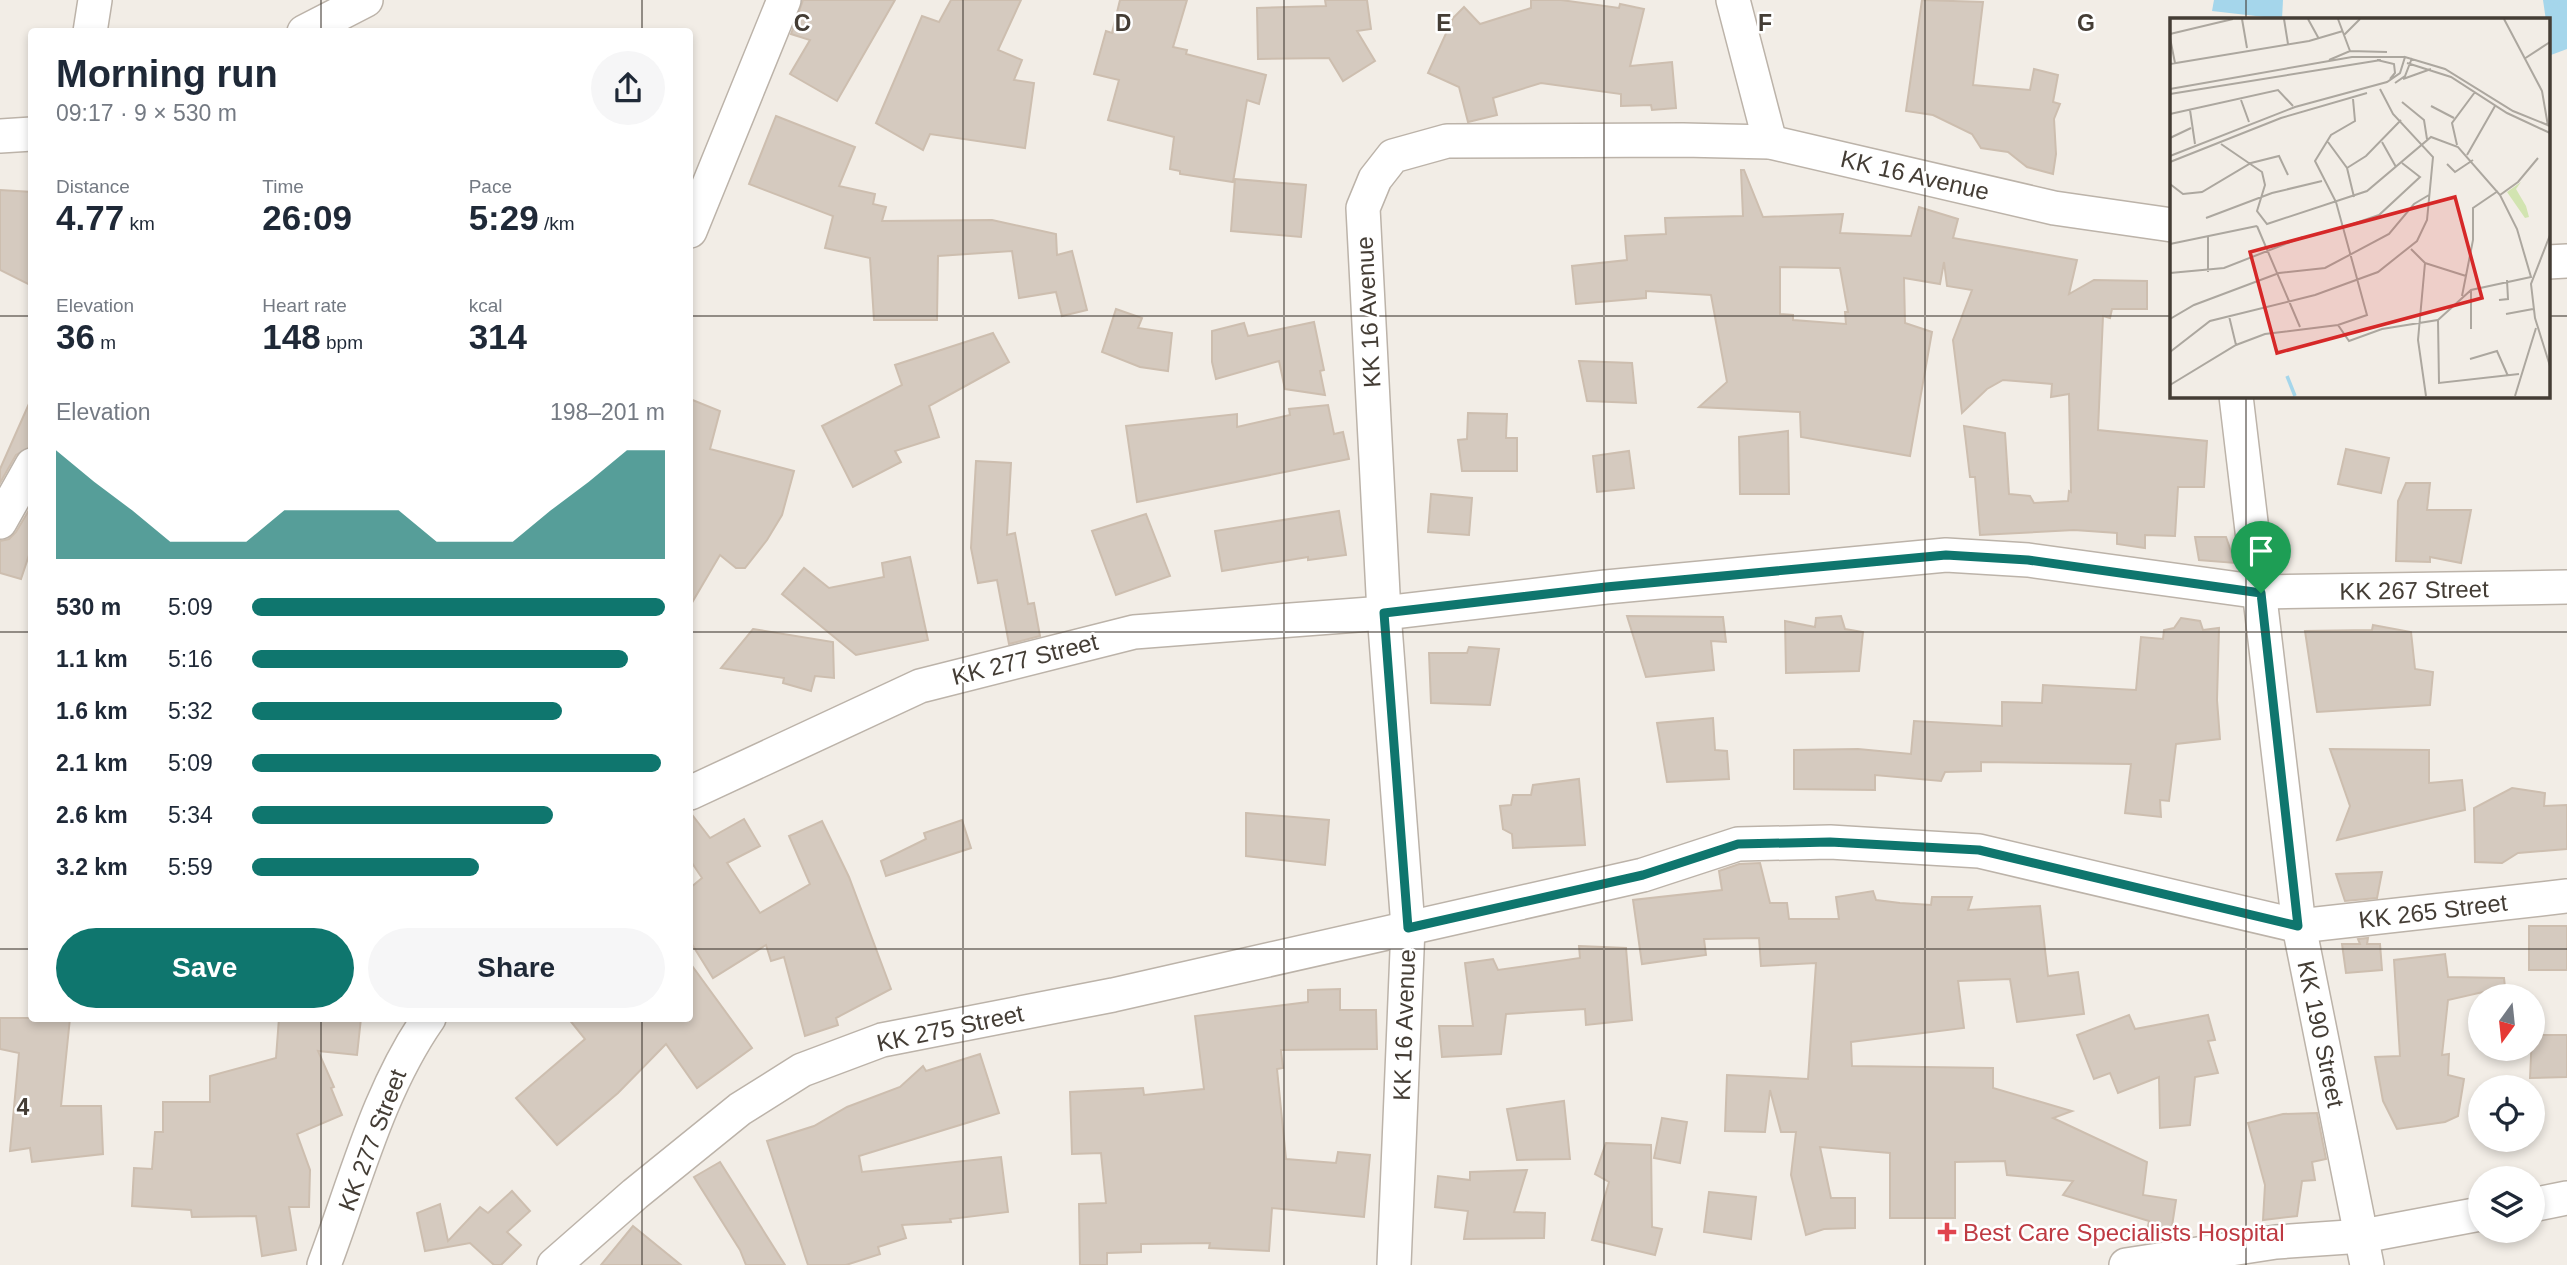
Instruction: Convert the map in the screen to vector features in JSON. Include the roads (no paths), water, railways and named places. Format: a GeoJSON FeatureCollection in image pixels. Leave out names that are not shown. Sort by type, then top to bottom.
{"type":"FeatureCollection","features":[{"type":"Feature","properties":{"kind":"street"},"geometry":{"type":"LineString","coordinates":[[91,28],[95,0]]}},
{"type":"Feature","properties":{"kind":"street"},"geometry":{"type":"LineString","coordinates":[[312,28],[366,0]]}},
{"type":"Feature","properties":{"kind":"street"},"geometry":{"type":"LineString","coordinates":[[693,224],[784,0]]}},
{"type":"Feature","properties":{"kind":"street"},"geometry":{"type":"LineString","coordinates":[[1733,0],[1770,142]]}},
{"type":"Feature","properties":{"kind":"street"},"geometry":{"type":"LineString","coordinates":[[0,136],[28,134]]}},
{"type":"Feature","properties":{"kind":"street","name":"KK 16 Avenue"},"geometry":{"type":"LineString","coordinates":[[1394,1265],[1408,928],[1384,613],[1363,208],[1375,179],[1393,156],[1447,141],[1770,142],[2054,208],[2170,225]]}},
{"type":"Feature","properties":{"kind":"street","name":"KK 190 Street"},"geometry":{"type":"LineString","coordinates":[[2236,397],[2298,926],[2365,1251]]}},
{"type":"Feature","properties":{"kind":"street"},"geometry":{"type":"LineString","coordinates":[[0,522],[28,472]]}},
{"type":"Feature","properties":{"kind":"street","name":"KK 267 Street"},"geometry":{"type":"LineString","coordinates":[[1384,613],[1606,587],[1946,555],[2028,560],[2261,593],[2567,587]]}},
{"type":"Feature","properties":{"kind":"street","name":"KK 277 Street"},"geometry":{"type":"LineString","coordinates":[[693,792],[920,685],[1134,632],[1384,613]]}},
{"type":"Feature","properties":{"kind":"street","name":"KK 265 Street"},"geometry":{"type":"LineString","coordinates":[[1408,928],[1643,875],[1738,844],[1830,842],[1979,850],[2298,926],[2567,896]]}},
{"type":"Feature","properties":{"kind":"street","name":"KK 275 Street"},"geometry":{"type":"LineString","coordinates":[[554,1265],[635,1194],[740,1109],[802,1070],[882,1040],[1113,995],[1408,928]]}},
{"type":"Feature","properties":{"kind":"street","name":"KK 277 Street"},"geometry":{"type":"LineString","coordinates":[[324,1265],[391,1085],[411,1045],[426,1022]]}},
{"type":"Feature","properties":{"kind":"street"},"geometry":{"type":"LineString","coordinates":[[2545,1202],[2567,1198]]}},
{"type":"Feature","properties":{"kind":"street"},"geometry":{"type":"LineString","coordinates":[[2126,1265],[2276,1242],[2365,1251],[2468,1218]]}},
{"type":"Feature","properties":{"kind":"water"},"geometry":{"type":"Polygon","coordinates":[[[2214,0],[2283,0],[2282,18],[2212,11],[2214,0]]]}},
{"type":"Feature","properties":{"kind":"water"},"geometry":{"type":"Polygon","coordinates":[[[2543,0],[2567,0],[2567,49],[2551,55],[2550,18],[2546,18],[2543,0]]]}},
{"type":"Feature","properties":{"kind":"place","name":"Best Care Specialists Hospital"},"geometry":{"type":"Point","coordinates":[1947,1232]}}]}
